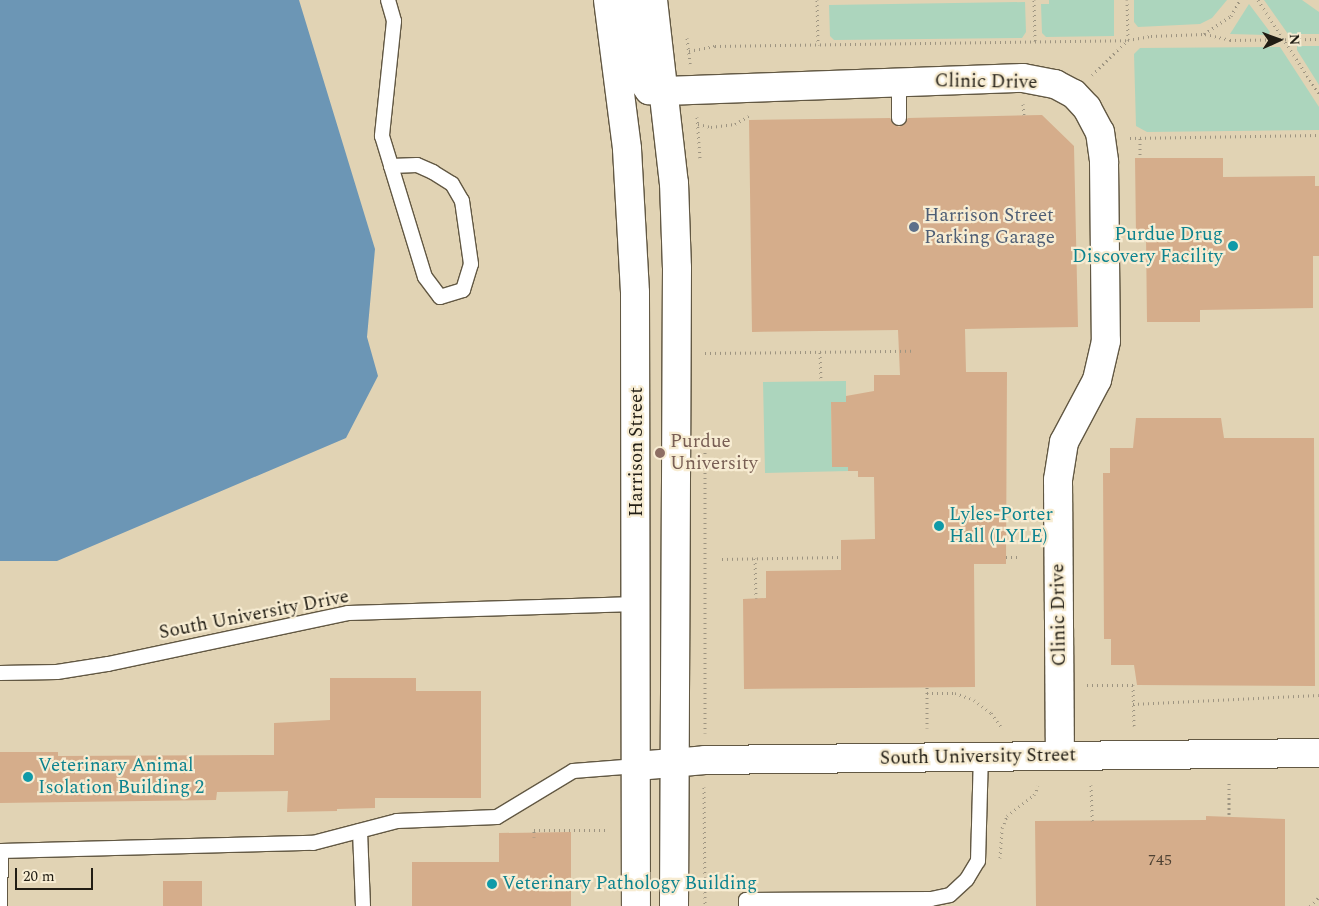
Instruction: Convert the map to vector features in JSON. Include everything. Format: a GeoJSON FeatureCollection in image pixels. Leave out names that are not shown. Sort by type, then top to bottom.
{"type":"FeatureCollection","features":[{"type":"Feature","properties":{"kind":"main road","name":"Harrison Street"},"geometry":{"type":"LineString","coordinates":[[608,0],[626,149],[636,293],[636,906]]}},
{"type":"Feature","properties":{"kind":"main road"},"geometry":{"type":"LineString","coordinates":[[631,0],[641,79],[649,90],[665,91]]}},
{"type":"Feature","properties":{"kind":"main road","name":"Harrison Street"},"geometry":{"type":"LineString","coordinates":[[653,0],[665,91],[678,268],[674,906]]}},
{"type":"Feature","properties":{"kind":"main road","name":"Clinic Drive"},"geometry":{"type":"LineString","coordinates":[[665,91],[1023,78],[1055,84],[1074,94],[1087,108],[1100,132],[1104,162],[1106,324],[1103,360],[1096,380],[1064,442],[1058,480],[1060,756]]}},
{"type":"Feature","properties":{"kind":"main road","name":"South University Street"},"geometry":{"type":"LineString","coordinates":[[637,766],[674,762],[981,756],[1319,753]]}},
{"type":"Feature","properties":{"kind":"lane"},"geometry":{"type":"LineString","coordinates":[[388,0],[394,21],[382,136],[424,277],[440,297],[463,290],[471,264],[462,201],[452,184],[433,172],[417,165],[391,166]]}},
{"type":"Feature","properties":{"kind":"lane"},"geometry":{"type":"LineString","coordinates":[[899,82],[899,118]]}},
{"type":"Feature","properties":{"kind":"lane","name":"South University Drive"},"geometry":{"type":"LineString","coordinates":[[0,673],[57,672],[108,664],[348,613],[637,604]]}},
{"type":"Feature","properties":{"kind":"lane"},"geometry":{"type":"LineString","coordinates":[[746,906],[746,900],[931,902],[950,895],[967,878],[978,861],[981,756]]}},
{"type":"Feature","properties":{"kind":"lane"},"geometry":{"type":"LineString","coordinates":[[0,906],[0,851],[313,843],[397,821],[497,816],[572,771],[637,766]]}},
{"type":"Feature","properties":{"kind":"lane"},"geometry":{"type":"LineString","coordinates":[[360,831],[363,906]]}},
{"type":"Feature","properties":{"kind":"path"},"geometry":{"type":"LineString","coordinates":[[818,0],[818,45]]}},
{"type":"Feature","properties":{"kind":"path"},"geometry":{"type":"LineString","coordinates":[[1034,0],[1035,42]]}},
{"type":"Feature","properties":{"kind":"path"},"geometry":{"type":"LineString","coordinates":[[1074,94],[1128,40],[1127,0]]}},
{"type":"Feature","properties":{"kind":"path"},"geometry":{"type":"LineString","coordinates":[[1204,34],[1230,16],[1240,0]]}},
{"type":"Feature","properties":{"kind":"path"},"geometry":{"type":"LineString","coordinates":[[1258,0],[1319,94]]}},
{"type":"Feature","properties":{"kind":"path"},"geometry":{"type":"LineString","coordinates":[[689,51],[715,46],[1128,40],[1151,36],[1204,34],[1230,40],[1319,39]]}},
{"type":"Feature","properties":{"kind":"path"},"geometry":{"type":"LineString","coordinates":[[698,124],[712,127],[735,124],[753,116]]}},
{"type":"Feature","properties":{"kind":"path"},"geometry":{"type":"LineString","coordinates":[[1130,138],[1319,135]]}},
{"type":"Feature","properties":{"kind":"path"},"geometry":{"type":"LineString","coordinates":[[1140,138],[1140,158]]}},
{"type":"Feature","properties":{"kind":"path"},"geometry":{"type":"LineString","coordinates":[[705,353],[912,351]]}},
{"type":"Feature","properties":{"kind":"path"},"geometry":{"type":"LineString","coordinates":[[820,352],[821,381]]}},
{"type":"Feature","properties":{"kind":"path"},"geometry":{"type":"LineString","coordinates":[[1006,557],[1018,556]]}},
{"type":"Feature","properties":{"kind":"path"},"geometry":{"type":"LineString","coordinates":[[722,559],[841,557]]}},
{"type":"Feature","properties":{"kind":"path"},"geometry":{"type":"LineString","coordinates":[[755,558],[756,598]]}},
{"type":"Feature","properties":{"kind":"path"},"geometry":{"type":"LineString","coordinates":[[1087,685],[1133,685],[1134,726]]}},
{"type":"Feature","properties":{"kind":"path"},"geometry":{"type":"LineString","coordinates":[[927,687],[927,728]]}},
{"type":"Feature","properties":{"kind":"path"},"geometry":{"type":"LineString","coordinates":[[927,693],[955,693],[974,700],[991,713],[1002,728]]}},
{"type":"Feature","properties":{"kind":"path"},"geometry":{"type":"LineString","coordinates":[[1133,704],[1319,695]]}},
{"type":"Feature","properties":{"kind":"path"},"geometry":{"type":"LineString","coordinates":[[1229,783],[1229,816]]}},
{"type":"Feature","properties":{"kind":"path"},"geometry":{"type":"LineString","coordinates":[[1091,785],[1092,821]]}},
{"type":"Feature","properties":{"kind":"path"},"geometry":{"type":"LineString","coordinates":[[998,862],[1007,816],[1034,795],[1038,786]]}},
{"type":"Feature","properties":{"kind":"path"},"geometry":{"type":"LineString","coordinates":[[704,790],[705,906]]}},
{"type":"Feature","properties":{"kind":"path"},"geometry":{"type":"LineString","coordinates":[[534,837],[534,830],[617,831]]}},
{"type":"Feature","properties":{"kind":"path"},"geometry":{"type":"LineString","coordinates":[[1310,906],[1319,897]]}},
{"type":"Feature","properties":{"kind":"shaded area","name":"Purdue University"},"geometry":{"type":"Polygon","coordinates":[[[0,0],[1319,0],[1319,906],[0,906],[0,0]]]}},
{"type":"Feature","properties":{"kind":"green space"},"geometry":{"type":"Polygon","coordinates":[[[1049,0],[1114,0],[1114,36],[1046,37],[1042,33],[1041,4],[1049,4],[1049,0]]]}},
{"type":"Feature","properties":{"kind":"green space"},"geometry":{"type":"Polygon","coordinates":[[[1134,0],[1227,0],[1212,18],[1200,24],[1138,27],[1134,22],[1134,0]]]}},
{"type":"Feature","properties":{"kind":"green space"},"geometry":{"type":"Polygon","coordinates":[[[1264,0],[1302,0],[1319,12],[1319,34],[1288,34],[1264,0]]]}},
{"type":"Feature","properties":{"kind":"green space"},"geometry":{"type":"Polygon","coordinates":[[[1025,2],[1026,32],[1022,38],[834,40],[830,36],[829,5],[1025,2]]]}},
{"type":"Feature","properties":{"kind":"green space"},"geometry":{"type":"Polygon","coordinates":[[[1249,4],[1270,32],[1268,35],[1230,34],[1249,4]]]}},
{"type":"Feature","properties":{"kind":"green space"},"geometry":{"type":"Polygon","coordinates":[[[1297,46],[1319,46],[1319,85],[1297,50],[1297,46]]]}},
{"type":"Feature","properties":{"kind":"green space"},"geometry":{"type":"Polygon","coordinates":[[[1280,47],[1319,107],[1319,130],[1147,132],[1136,126],[1134,54],[1140,48],[1280,47]]]}},
{"type":"Feature","properties":{"kind":"green space"},"geometry":{"type":"Polygon","coordinates":[[[846,381],[846,402],[831,402],[832,467],[848,467],[848,471],[765,473],[763,382],[846,381]]]}},
{"type":"Feature","properties":{"kind":"water"},"geometry":{"type":"Polygon","coordinates":[[[0,0],[299,0],[375,249],[367,337],[378,376],[346,438],[57,561],[0,561],[0,0]]]}},
{"type":"Feature","properties":{"kind":"building"},"geometry":{"type":"Polygon","coordinates":[[[1042,115],[1074,146],[1078,327],[965,329],[966,372],[1007,372],[1006,564],[974,564],[975,687],[744,689],[743,599],[766,598],[766,571],[841,570],[841,540],[875,539],[874,477],[858,477],[858,471],[848,471],[848,467],[832,467],[831,402],[846,402],[846,396],[874,391],[874,375],[900,375],[898,330],[752,332],[749,120],[890,118],[899,127],[908,118],[1042,115]]]}},
{"type":"Feature","properties":{"kind":"building","name":"Purdue Drug Discovery Facility"},"geometry":{"type":"Polygon","coordinates":[[[1135,158],[1223,158],[1223,177],[1315,176],[1315,186],[1319,186],[1319,256],[1313,256],[1313,308],[1200,310],[1200,322],[1147,322],[1146,235],[1136,235],[1135,158]]]}},
{"type":"Feature","properties":{"kind":"building"},"geometry":{"type":"Polygon","coordinates":[[[1136,418],[1221,418],[1224,438],[1314,438],[1315,686],[1137,685],[1134,665],[1111,665],[1111,639],[1104,639],[1103,473],[1110,473],[1110,448],[1133,448],[1136,418]]]}},
{"type":"Feature","properties":{"kind":"building"},"geometry":{"type":"Polygon","coordinates":[[[330,678],[416,678],[416,691],[481,691],[481,798],[375,798],[375,808],[287,812],[288,791],[217,792],[216,800],[0,803],[0,752],[58,752],[58,756],[274,755],[274,723],[330,720],[330,678]]]}},
{"type":"Feature","properties":{"kind":"building"},"geometry":{"type":"Polygon","coordinates":[[[1206,816],[1285,819],[1285,906],[1036,906],[1035,821],[1206,820],[1206,816]]]}},
{"type":"Feature","properties":{"kind":"building","name":"Veterinary Pathology Building"},"geometry":{"type":"Polygon","coordinates":[[[571,832],[571,906],[412,906],[412,862],[499,862],[499,833],[571,832]]]}},
{"type":"Feature","properties":{"kind":"building"},"geometry":{"type":"Polygon","coordinates":[[[163,881],[202,881],[202,906],[163,906],[163,881]]]}},
{"type":"Feature","properties":{"kind":"place","name":"Harrison Street Parking Garage"},"geometry":{"type":"Point","coordinates":[914,227]}},
{"type":"Feature","properties":{"kind":"place","name":"Purdue Drug Discovery Facility"},"geometry":{"type":"Point","coordinates":[1233,246]}},
{"type":"Feature","properties":{"kind":"place","name":"Purdue University"},"geometry":{"type":"Point","coordinates":[660,453]}},
{"type":"Feature","properties":{"kind":"place","name":"Lyles-Porter Hall (LYLE)"},"geometry":{"type":"Point","coordinates":[939,526]}},
{"type":"Feature","properties":{"kind":"place","name":"Veterinary Animal Isolation Building 2"},"geometry":{"type":"Point","coordinates":[28,777]}},
{"type":"Feature","properties":{"kind":"place","name":"Veterinary Pathology Building"},"geometry":{"type":"Point","coordinates":[492,884]}}]}
